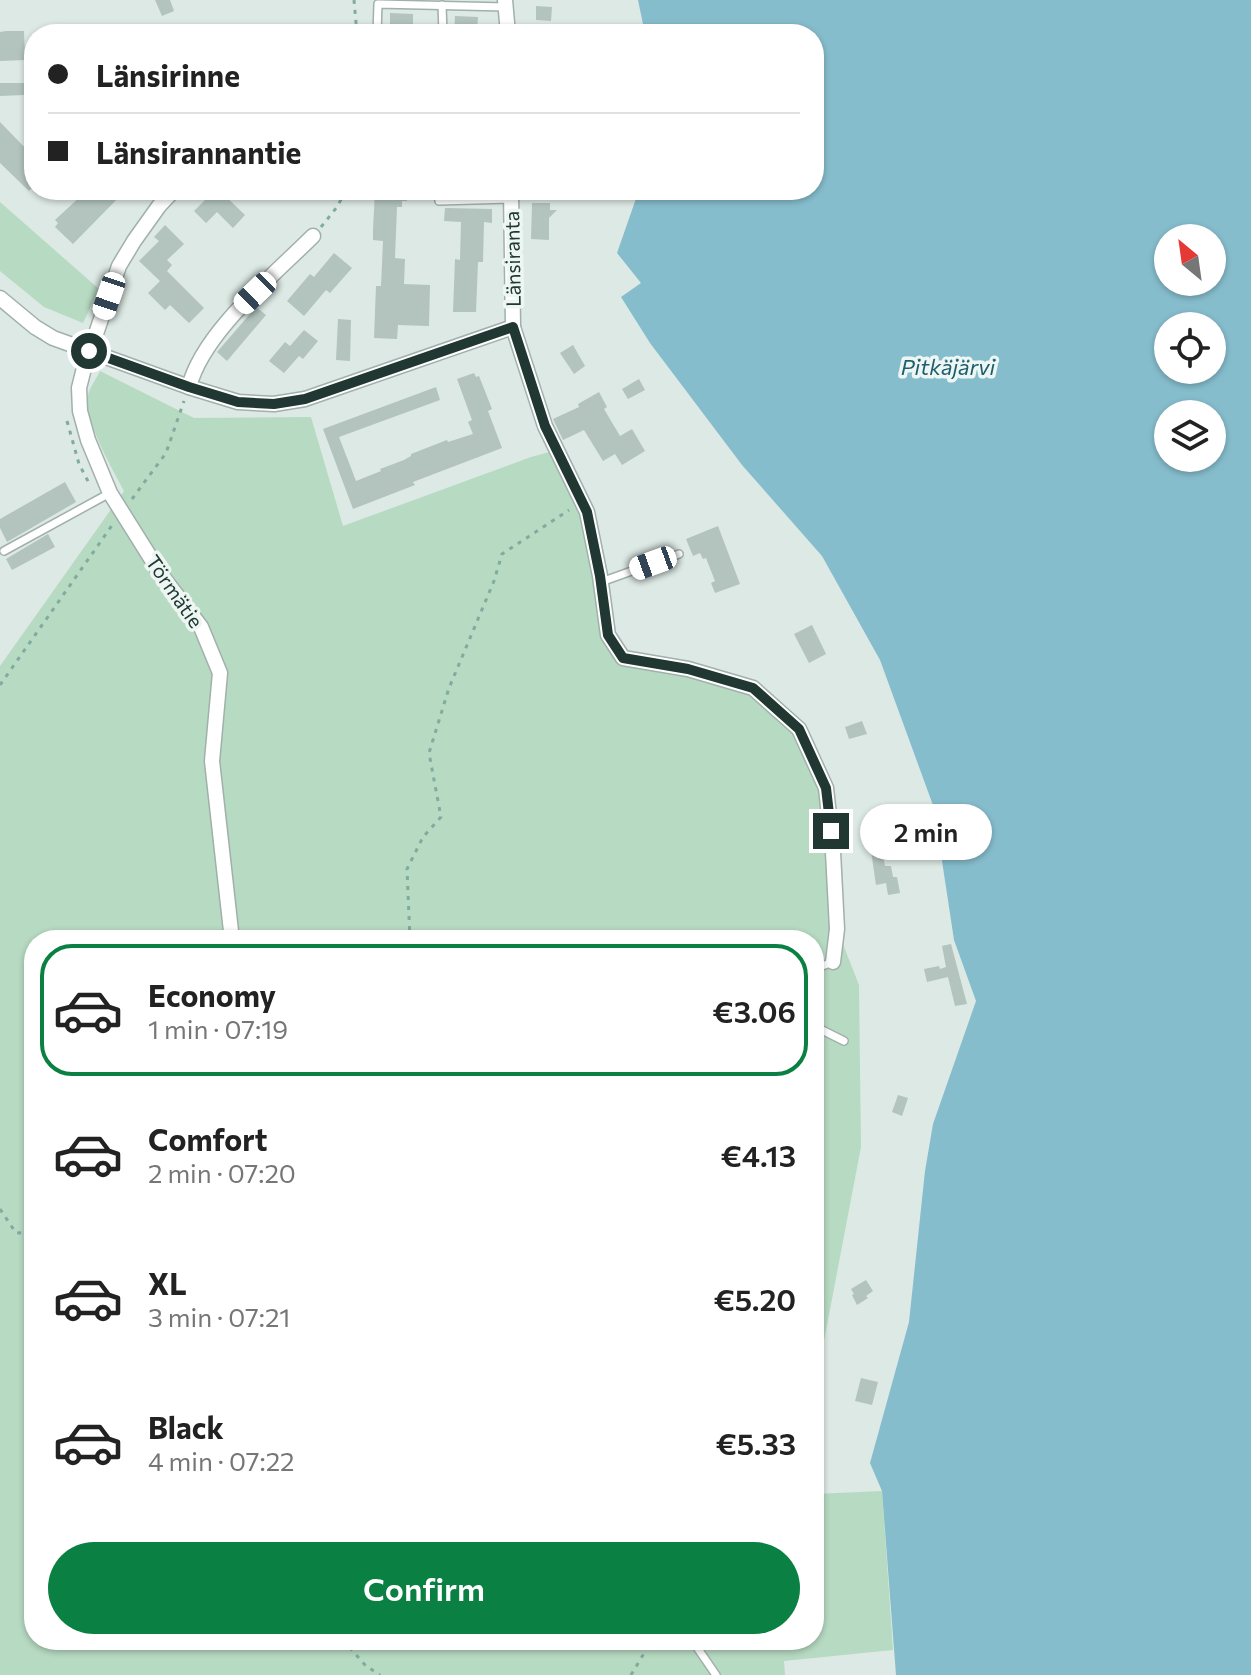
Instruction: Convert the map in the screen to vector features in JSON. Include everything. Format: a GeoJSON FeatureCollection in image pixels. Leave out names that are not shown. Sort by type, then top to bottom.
{"type":"FeatureCollection","features":[{"type":"Feature","properties":{"kind":"street"},"geometry":{"type":"LineString","coordinates":[[506,4],[507,24]]}},
{"type":"Feature","properties":{"kind":"street","name":"Törmätie"},"geometry":{"type":"LineString","coordinates":[[166,200],[142,229],[119,266],[79,388],[80,411],[88,440],[110,493],[162,576],[201,627],[220,673],[212,761],[231,930]]}},
{"type":"Feature","properties":{"kind":"street","name":"Länsiranta"},"geometry":{"type":"LineString","coordinates":[[510,200],[513,327],[545,426],[587,512],[608,635],[623,658],[688,669],[753,688],[799,729],[826,788],[837,929],[833,962]]}},
{"type":"Feature","properties":{"kind":"street"},"geometry":{"type":"LineString","coordinates":[[189,387],[206,349],[236,311],[313,236]]}},
{"type":"Feature","properties":{"kind":"street"},"geometry":{"type":"LineString","coordinates":[[0,298],[53,338],[238,402],[274,404],[305,399],[513,327]]}},
{"type":"Feature","properties":{"kind":"lane"},"geometry":{"type":"LineString","coordinates":[[377,24],[378,4],[506,4]]}},
{"type":"Feature","properties":{"kind":"lane"},"geometry":{"type":"LineString","coordinates":[[442,5],[443,24]]}},
{"type":"Feature","properties":{"kind":"lane"},"geometry":{"type":"LineString","coordinates":[[4,551],[110,493]]}},
{"type":"Feature","properties":{"kind":"lane"},"geometry":{"type":"LineString","coordinates":[[601,582],[679,554]]}},
{"type":"Feature","properties":{"kind":"lane"},"geometry":{"type":"LineString","coordinates":[[824,965],[833,962]]}},
{"type":"Feature","properties":{"kind":"lane"},"geometry":{"type":"LineString","coordinates":[[824,1031],[844,1041]]}},
{"type":"Feature","properties":{"kind":"lane"},"geometry":{"type":"LineString","coordinates":[[699,1650],[716,1675]]}},
{"type":"Feature","properties":{"kind":"path"},"geometry":{"type":"LineString","coordinates":[[354,0],[356,24]]}},
{"type":"Feature","properties":{"kind":"path"},"geometry":{"type":"LineString","coordinates":[[313,236],[341,200]]}},
{"type":"Feature","properties":{"kind":"path"},"geometry":{"type":"LineString","coordinates":[[0,685],[166,453],[189,387]]}},
{"type":"Feature","properties":{"kind":"path"},"geometry":{"type":"LineString","coordinates":[[410,930],[407,869],[423,837],[441,817],[429,753],[449,688],[494,581],[502,554],[582,501]]}},
{"type":"Feature","properties":{"kind":"path"},"geometry":{"type":"LineString","coordinates":[[0,1209],[16,1233],[24,1233]]}},
{"type":"Feature","properties":{"kind":"path"},"geometry":{"type":"LineString","coordinates":[[352,1650],[366,1666],[380,1675]]}},
{"type":"Feature","properties":{"kind":"path"},"geometry":{"type":"LineString","coordinates":[[631,1675],[646,1650]]}},
{"type":"Feature","properties":{"kind":"green space"},"geometry":{"type":"Polygon","coordinates":[[[0,202],[99,289],[83,323],[44,307],[0,271],[0,202]]]}},
{"type":"Feature","properties":{"kind":"green space"},"geometry":{"type":"Polygon","coordinates":[[[100,371],[194,418],[311,417],[343,526],[557,450],[582,501],[608,634],[623,658],[753,688],[799,729],[826,788],[837,929],[859,985],[861,1147],[824,1341],[824,930],[24,930],[24,1650],[824,1650],[824,1494],[882,1491],[893,1650],[784,1661],[785,1675],[0,1675],[0,666],[124,491],[90,416],[87,405],[90,389],[100,371]]]}},
{"type":"Feature","properties":{"kind":"water","name":"Pitkäjärvi"},"geometry":{"type":"Polygon","coordinates":[[[638,0],[1251,0],[1251,1675],[896,1675],[882,1491],[870,1463],[909,1322],[933,1124],[976,1001],[954,940],[934,808],[880,660],[822,556],[742,465],[650,343],[621,297],[641,283],[617,253],[636,200],[824,200],[824,24],[643,24],[638,0]]]}},
{"type":"Feature","properties":{"kind":"building"},"geometry":{"type":"Polygon","coordinates":[[[155,0],[170,0],[174,11],[162,16],[155,0]]]}},
{"type":"Feature","properties":{"kind":"building"},"geometry":{"type":"Polygon","coordinates":[[[536,6],[552,7],[551,21],[536,20],[536,6]]]}},
{"type":"Feature","properties":{"kind":"building"},"geometry":{"type":"Polygon","coordinates":[[[390,13],[413,14],[413,24],[390,24],[390,13]]]}},
{"type":"Feature","properties":{"kind":"building"},"geometry":{"type":"Polygon","coordinates":[[[455,16],[478,17],[478,24],[455,24],[455,16]]]}},
{"type":"Feature","properties":{"kind":"building"},"geometry":{"type":"Polygon","coordinates":[[[24,31],[24,60],[0,61],[0,32],[24,31]]]}},
{"type":"Feature","properties":{"kind":"building"},"geometry":{"type":"Polygon","coordinates":[[[0,83],[24,83],[24,95],[0,96],[0,83]]]}},
{"type":"Feature","properties":{"kind":"building"},"geometry":{"type":"Polygon","coordinates":[[[0,122],[24,147],[24,186],[0,163],[0,122]]]}},
{"type":"Feature","properties":{"kind":"building"},"geometry":{"type":"Polygon","coordinates":[[[77,200],[116,200],[73,244],[55,227],[58,223],[55,220],[77,200]]]}},
{"type":"Feature","properties":{"kind":"building"},"geometry":{"type":"Polygon","coordinates":[[[205,200],[229,200],[245,215],[233,228],[217,212],[206,223],[194,211],[205,200]]]}},
{"type":"Feature","properties":{"kind":"building"},"geometry":{"type":"Polygon","coordinates":[[[375,200],[407,200],[402,201],[402,207],[397,207],[395,258],[405,259],[404,284],[430,285],[429,326],[398,325],[397,339],[374,338],[376,286],[381,286],[383,241],[373,240],[375,200]]]}},
{"type":"Feature","properties":{"kind":"building"},"geometry":{"type":"Polygon","coordinates":[[[532,203],[550,203],[550,210],[557,210],[549,218],[549,240],[531,239],[532,203]]]}},
{"type":"Feature","properties":{"kind":"building"},"geometry":{"type":"Polygon","coordinates":[[[445,208],[492,209],[492,223],[484,222],[483,262],[478,262],[476,312],[453,312],[455,259],[460,260],[461,222],[444,221],[445,208]]]}},
{"type":"Feature","properties":{"kind":"building"},"geometry":{"type":"Polygon","coordinates":[[[165,225],[184,244],[167,260],[172,265],[167,271],[204,308],[189,323],[170,305],[165,310],[148,293],[160,281],[139,261],[159,241],[154,237],[165,225]]]}},
{"type":"Feature","properties":{"kind":"building"},"geometry":{"type":"Polygon","coordinates":[[[334,253],[352,268],[330,293],[326,290],[304,316],[287,301],[310,274],[314,277],[334,253]]]}},
{"type":"Feature","properties":{"kind":"building"},"geometry":{"type":"Polygon","coordinates":[[[256,307],[266,315],[227,361],[217,352],[256,307]]]}},
{"type":"Feature","properties":{"kind":"building"},"geometry":{"type":"Polygon","coordinates":[[[338,319],[351,320],[350,361],[336,360],[338,319]]]}},
{"type":"Feature","properties":{"kind":"building"},"geometry":{"type":"Polygon","coordinates":[[[304,330],[318,341],[303,359],[299,356],[284,373],[269,361],[285,342],[290,346],[304,330]]]}},
{"type":"Feature","properties":{"kind":"building"},"geometry":{"type":"Polygon","coordinates":[[[573,345],[585,366],[574,374],[560,353],[573,345]]]}},
{"type":"Feature","properties":{"kind":"building"},"geometry":{"type":"Polygon","coordinates":[[[474,373],[476,377],[479,376],[492,409],[488,411],[502,448],[353,509],[323,429],[436,387],[440,400],[339,437],[356,481],[411,454],[473,434],[468,422],[472,420],[457,379],[474,373]]]}},
{"type":"Feature","properties":{"kind":"building"},"geometry":{"type":"Polygon","coordinates":[[[639,379],[645,390],[628,399],[622,389],[639,379]]]}},
{"type":"Feature","properties":{"kind":"building"},"geometry":{"type":"Polygon","coordinates":[[[599,392],[607,407],[604,409],[620,436],[632,429],[645,451],[622,465],[615,454],[603,461],[584,430],[563,440],[553,419],[579,407],[578,404],[599,392]]]}},
{"type":"Feature","properties":{"kind":"building"},"geometry":{"type":"Polygon","coordinates":[[[65,482],[76,502],[7,542],[0,528],[0,519],[65,482]]]}},
{"type":"Feature","properties":{"kind":"building"},"geometry":{"type":"Polygon","coordinates":[[[718,526],[740,584],[715,593],[711,583],[715,581],[706,558],[703,559],[700,553],[693,556],[686,539],[718,526]]]}},
{"type":"Feature","properties":{"kind":"building"},"geometry":{"type":"Polygon","coordinates":[[[48,534],[55,547],[12,570],[6,559],[48,534]]]}},
{"type":"Feature","properties":{"kind":"building"},"geometry":{"type":"Polygon","coordinates":[[[812,625],[826,654],[809,663],[794,634],[812,625]]]}},
{"type":"Feature","properties":{"kind":"building"},"geometry":{"type":"Polygon","coordinates":[[[862,721],[867,734],[849,739],[845,727],[862,721]]]}},
{"type":"Feature","properties":{"kind":"building"},"geometry":{"type":"Polygon","coordinates":[[[882,849],[885,866],[891,866],[900,893],[888,895],[886,883],[876,885],[871,851],[882,849]]]}},
{"type":"Feature","properties":{"kind":"building"},"geometry":{"type":"Polygon","coordinates":[[[951,944],[967,1004],[955,1006],[948,977],[927,982],[924,969],[946,967],[942,946],[951,944]]]}},
{"type":"Feature","properties":{"kind":"building"},"geometry":{"type":"Polygon","coordinates":[[[898,1095],[908,1098],[902,1116],[892,1112],[898,1095]]]}},
{"type":"Feature","properties":{"kind":"building"},"geometry":{"type":"Polygon","coordinates":[[[866,1280],[873,1291],[857,1305],[851,1289],[866,1280]]]}},
{"type":"Feature","properties":{"kind":"building"},"geometry":{"type":"Polygon","coordinates":[[[861,1378],[878,1382],[872,1405],[855,1401],[861,1378]]]}},
{"type":"Feature","properties":{"kind":"route"},"geometry":{"type":"LineString","coordinates":[[89,351],[238,402],[274,404],[305,399],[513,327],[545,426],[587,512],[608,635],[623,658],[688,669],[753,688],[799,729],[826,788],[831,831]]}}]}
